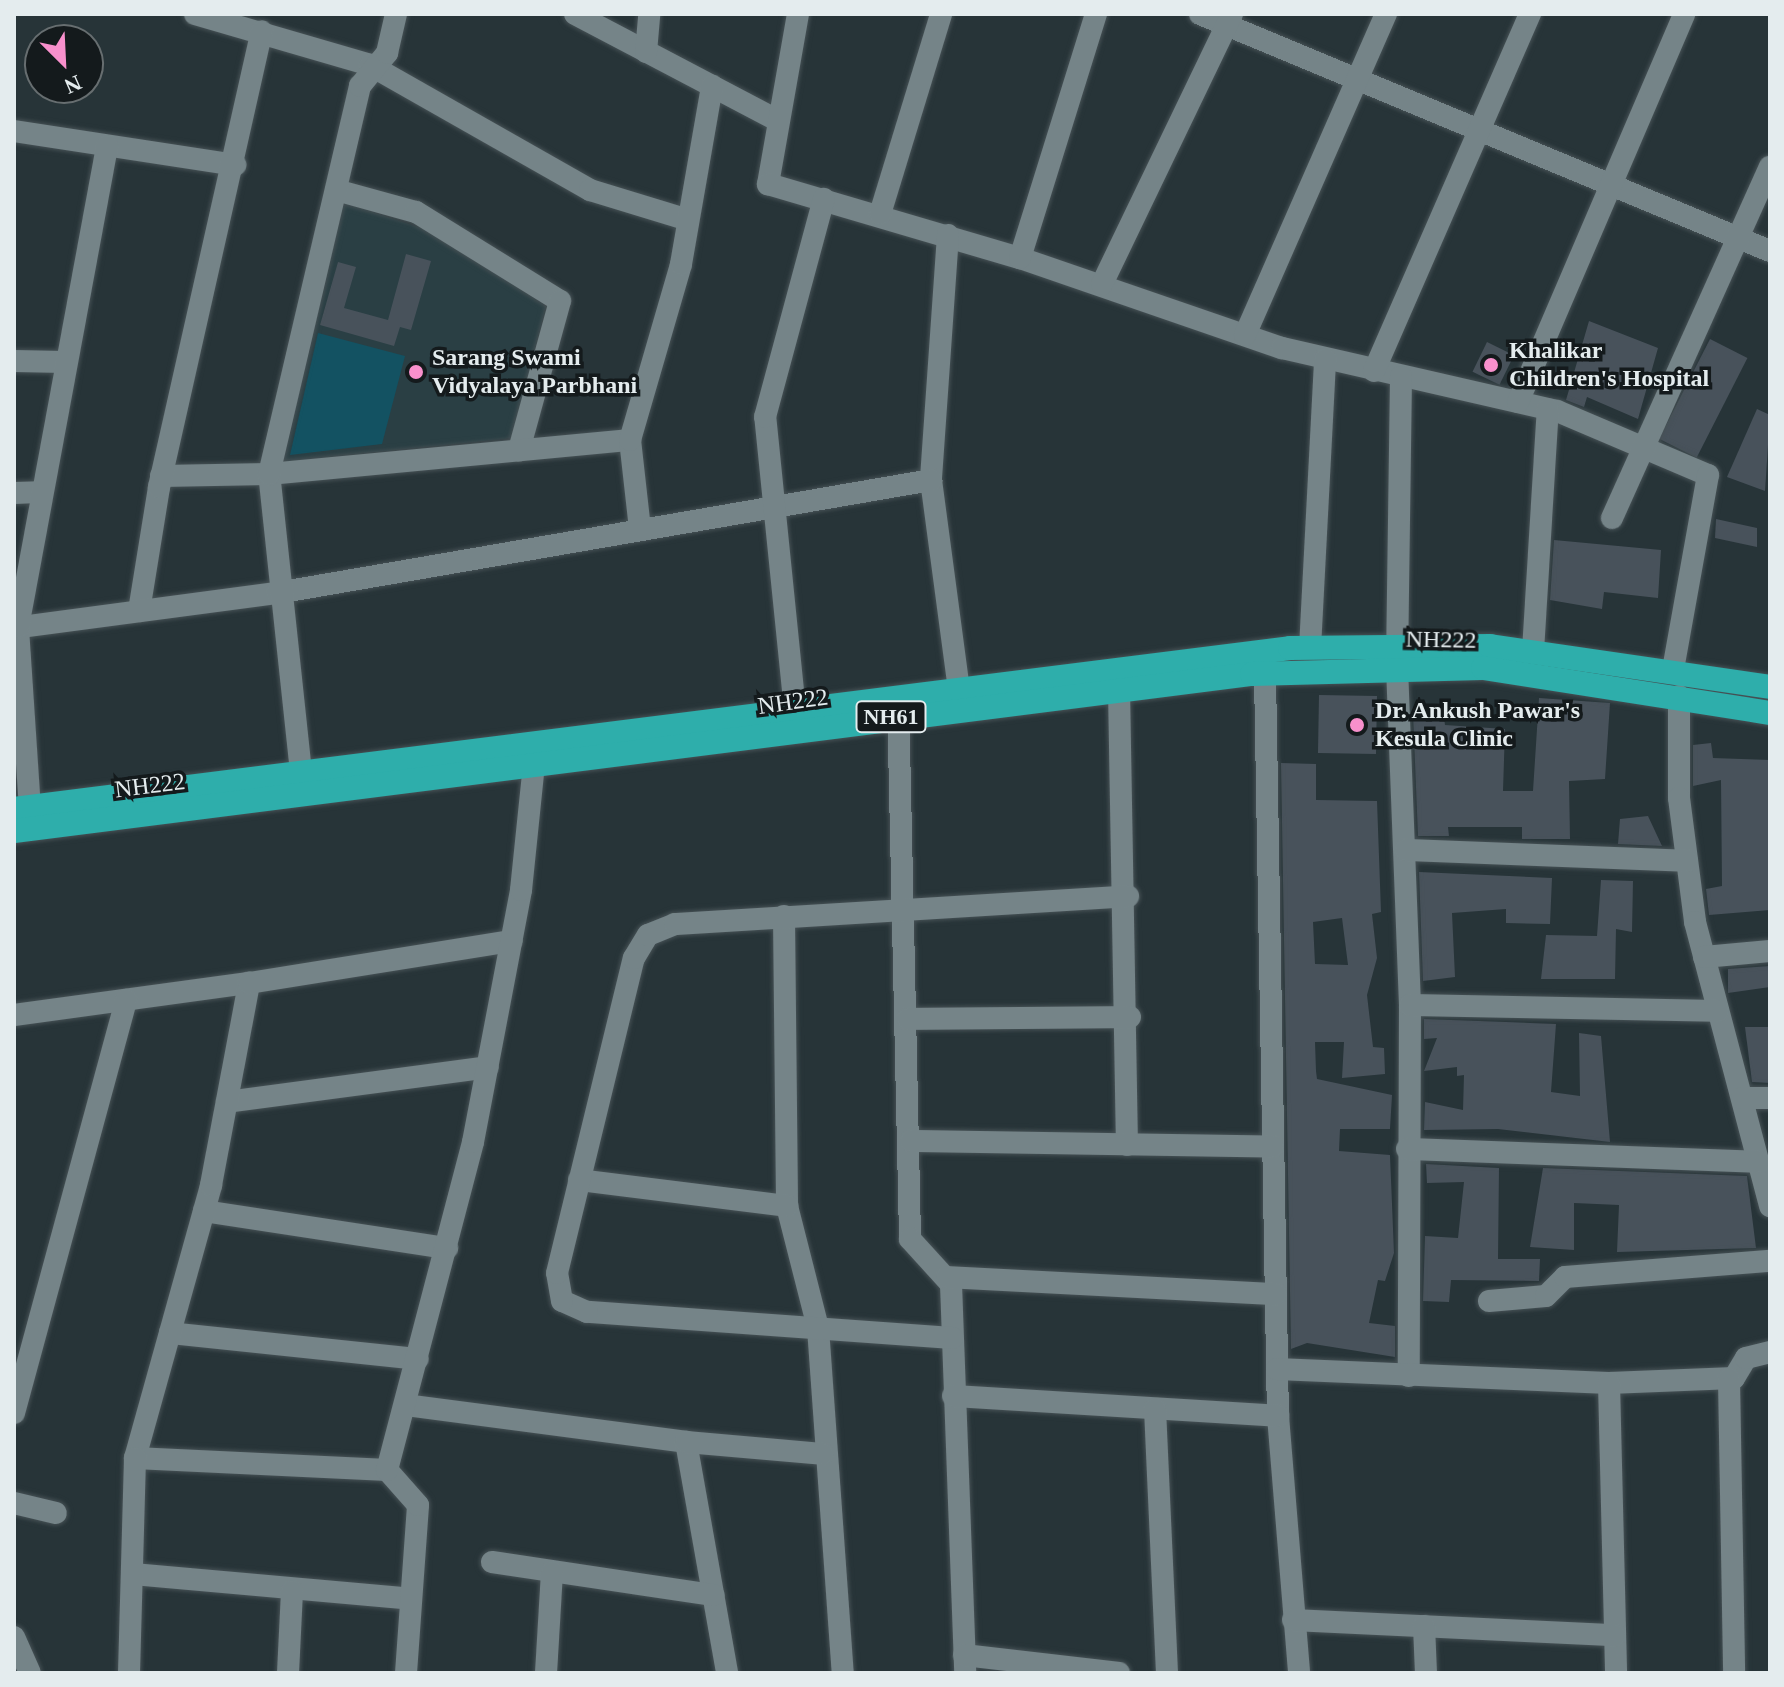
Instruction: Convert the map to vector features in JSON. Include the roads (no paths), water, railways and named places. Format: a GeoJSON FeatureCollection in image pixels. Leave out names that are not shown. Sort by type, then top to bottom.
{"type":"FeatureCollection","features":[{"type":"Feature","properties":{"kind":"highway","name":"NH222"},"geometry":{"type":"LineString","coordinates":[[22,819],[534,765],[898,706],[959,689],[1310,648],[1536,673],[1770,713]]}},
{"type":"Feature","properties":{"kind":"highway","name":"NH222"},"geometry":{"type":"LineString","coordinates":[[22,819],[301,772],[795,710],[898,706],[1119,689],[1398,656],[1533,651],[1770,687]]}},
{"type":"Feature","properties":{"kind":"street"},"geometry":{"type":"LineString","coordinates":[[195,14],[262,31],[370,65],[590,190],[688,220]]}},
{"type":"Feature","properties":{"kind":"street"},"geometry":{"type":"LineString","coordinates":[[301,772],[277,593],[269,474],[336,190],[370,65],[387,53],[396,14]]}},
{"type":"Feature","properties":{"kind":"street"},"geometry":{"type":"LineString","coordinates":[[575,14],[779,121]]}},
{"type":"Feature","properties":{"kind":"street"},"geometry":{"type":"LineString","coordinates":[[646,52],[649,14]]}},
{"type":"Feature","properties":{"kind":"street"},"geometry":{"type":"LineString","coordinates":[[798,14],[768,184],[948,235],[1325,359],[1548,409],[1708,475],[1673,670]]}},
{"type":"Feature","properties":{"kind":"street"},"geometry":{"type":"LineString","coordinates":[[880,214],[941,14]]}},
{"type":"Feature","properties":{"kind":"street"},"geometry":{"type":"LineString","coordinates":[[1020,258],[1096,14]]}},
{"type":"Feature","properties":{"kind":"street"},"geometry":{"type":"LineString","coordinates":[[1200,14],[1229,20],[1770,251]]}},
{"type":"Feature","properties":{"kind":"street"},"geometry":{"type":"LineString","coordinates":[[1245,335],[1386,14]]}},
{"type":"Feature","properties":{"kind":"street"},"geometry":{"type":"LineString","coordinates":[[1374,371],[1530,14]]}},
{"type":"Feature","properties":{"kind":"street"},"geometry":{"type":"LineString","coordinates":[[1518,402],[1615,185],[1684,14]]}},
{"type":"Feature","properties":{"kind":"street"},"geometry":{"type":"LineString","coordinates":[[1102,284],[1229,20]]}},
{"type":"Feature","properties":{"kind":"street"},"geometry":{"type":"LineString","coordinates":[[139,611],[161,476],[235,165],[262,31]]}},
{"type":"Feature","properties":{"kind":"street"},"geometry":{"type":"LineString","coordinates":[[640,529],[630,440],[688,220],[712,86]]}},
{"type":"Feature","properties":{"kind":"street"},"geometry":{"type":"LineString","coordinates":[[14,131],[235,165]]}},
{"type":"Feature","properties":{"kind":"street"},"geometry":{"type":"LineString","coordinates":[[22,819],[16,627],[39,492],[107,146]]}},
{"type":"Feature","properties":{"kind":"street"},"geometry":{"type":"LineString","coordinates":[[1612,518],[1648,450],[1770,167]]}},
{"type":"Feature","properties":{"kind":"street"},"geometry":{"type":"LineString","coordinates":[[336,190],[416,212],[560,301],[519,450]]}},
{"type":"Feature","properties":{"kind":"street"},"geometry":{"type":"LineString","coordinates":[[795,710],[765,417],[824,199]]}},
{"type":"Feature","properties":{"kind":"street"},"geometry":{"type":"LineString","coordinates":[[948,235],[931,480],[959,689]]}},
{"type":"Feature","properties":{"kind":"street"},"geometry":{"type":"LineString","coordinates":[[1310,648],[1325,359]]}},
{"type":"Feature","properties":{"kind":"street"},"geometry":{"type":"LineString","coordinates":[[14,361],[65,362]]}},
{"type":"Feature","properties":{"kind":"street"},"geometry":{"type":"LineString","coordinates":[[1401,377],[1398,656],[1410,1005],[1407,1149],[1409,1376]]}},
{"type":"Feature","properties":{"kind":"street"},"geometry":{"type":"LineString","coordinates":[[1533,651],[1548,409]]}},
{"type":"Feature","properties":{"kind":"street"},"geometry":{"type":"LineString","coordinates":[[161,476],[269,474],[630,440]]}},
{"type":"Feature","properties":{"kind":"street"},"geometry":{"type":"LineString","coordinates":[[16,627],[277,593],[931,480]]}},
{"type":"Feature","properties":{"kind":"street"},"geometry":{"type":"LineString","coordinates":[[14,493],[39,492]]}},
{"type":"Feature","properties":{"kind":"street"},"geometry":{"type":"LineString","coordinates":[[1265,674],[1278,1416],[1299,1673]]}},
{"type":"Feature","properties":{"kind":"street"},"geometry":{"type":"LineString","coordinates":[[1119,689],[1128,896],[1130,1017],[1127,1145]]}},
{"type":"Feature","properties":{"kind":"street"},"geometry":{"type":"LineString","coordinates":[[1679,696],[1687,861],[1704,957],[1770,1206]]}},
{"type":"Feature","properties":{"kind":"street"},"geometry":{"type":"LineString","coordinates":[[898,706],[906,906],[910,1239],[947,1277],[964,1664],[1119,1673]]}},
{"type":"Feature","properties":{"kind":"street"},"geometry":{"type":"LineString","coordinates":[[387,1470],[447,1248],[488,1067],[512,941],[534,765]]}},
{"type":"Feature","properties":{"kind":"street"},"geometry":{"type":"LineString","coordinates":[[1406,850],[1687,861]]}},
{"type":"Feature","properties":{"kind":"street"},"geometry":{"type":"LineString","coordinates":[[952,1338],[573,1309],[562,1301],[557,1273],[639,945],[675,924],[906,906],[1128,896]]}},
{"type":"Feature","properties":{"kind":"street"},"geometry":{"type":"LineString","coordinates":[[784,916],[787,1206],[818,1328],[822,1454],[843,1673]]}},
{"type":"Feature","properties":{"kind":"street"},"geometry":{"type":"LineString","coordinates":[[14,1015],[249,983],[512,941]]}},
{"type":"Feature","properties":{"kind":"street"},"geometry":{"type":"LineString","coordinates":[[1704,957],[1770,951]]}},
{"type":"Feature","properties":{"kind":"street"},"geometry":{"type":"LineString","coordinates":[[129,1673],[135,1458],[204,1211],[249,983]]}},
{"type":"Feature","properties":{"kind":"street"},"geometry":{"type":"LineString","coordinates":[[14,1413],[126,1000]]}},
{"type":"Feature","properties":{"kind":"street"},"geometry":{"type":"LineString","coordinates":[[1410,1005],[1718,1011]]}},
{"type":"Feature","properties":{"kind":"street"},"geometry":{"type":"LineString","coordinates":[[908,1019],[1130,1017]]}},
{"type":"Feature","properties":{"kind":"street"},"geometry":{"type":"LineString","coordinates":[[227,1102],[488,1067]]}},
{"type":"Feature","properties":{"kind":"street"},"geometry":{"type":"LineString","coordinates":[[1742,1098],[1770,1098]]}},
{"type":"Feature","properties":{"kind":"street"},"geometry":{"type":"LineString","coordinates":[[911,1141],[1273,1147]]}},
{"type":"Feature","properties":{"kind":"street"},"geometry":{"type":"LineString","coordinates":[[1407,1149],[1759,1162]]}},
{"type":"Feature","properties":{"kind":"street"},"geometry":{"type":"LineString","coordinates":[[579,1180],[787,1206]]}},
{"type":"Feature","properties":{"kind":"street"},"geometry":{"type":"LineString","coordinates":[[204,1211],[447,1248]]}},
{"type":"Feature","properties":{"kind":"street"},"geometry":{"type":"LineString","coordinates":[[1489,1301],[1546,1296],[1565,1277],[1770,1261]]}},
{"type":"Feature","properties":{"kind":"street"},"geometry":{"type":"LineString","coordinates":[[947,1277],[1276,1294]]}},
{"type":"Feature","properties":{"kind":"street"},"geometry":{"type":"LineString","coordinates":[[170,1333],[418,1359]]}},
{"type":"Feature","properties":{"kind":"street"},"geometry":{"type":"LineString","coordinates":[[1277,1369],[1609,1383],[1729,1379],[1739,1377],[1750,1355],[1770,1352]]}},
{"type":"Feature","properties":{"kind":"street"},"geometry":{"type":"LineString","coordinates":[[1729,1379],[1734,1673]]}},
{"type":"Feature","properties":{"kind":"street"},"geometry":{"type":"LineString","coordinates":[[1609,1383],[1616,1673]]}},
{"type":"Feature","properties":{"kind":"street"},"geometry":{"type":"LineString","coordinates":[[953,1396],[1278,1416]]}},
{"type":"Feature","properties":{"kind":"street"},"geometry":{"type":"LineString","coordinates":[[406,1405],[686,1442],[822,1454]]}},
{"type":"Feature","properties":{"kind":"street"},"geometry":{"type":"LineString","coordinates":[[1155,1409],[1167,1673]]}},
{"type":"Feature","properties":{"kind":"street"},"geometry":{"type":"LineString","coordinates":[[686,1442],[727,1673]]}},
{"type":"Feature","properties":{"kind":"street"},"geometry":{"type":"LineString","coordinates":[[135,1458],[387,1470],[418,1505],[406,1673]]}},
{"type":"Feature","properties":{"kind":"street"},"geometry":{"type":"LineString","coordinates":[[14,1503],[56,1513]]}},
{"type":"Feature","properties":{"kind":"street"},"geometry":{"type":"LineString","coordinates":[[492,1562],[714,1595]]}},
{"type":"Feature","properties":{"kind":"street"},"geometry":{"type":"LineString","coordinates":[[546,1673],[552,1572]]}},
{"type":"Feature","properties":{"kind":"street"},"geometry":{"type":"LineString","coordinates":[[133,1574],[292,1591],[411,1599]]}},
{"type":"Feature","properties":{"kind":"street"},"geometry":{"type":"LineString","coordinates":[[288,1673],[292,1591]]}},
{"type":"Feature","properties":{"kind":"street"},"geometry":{"type":"LineString","coordinates":[[1293,1620],[1615,1635]]}},
{"type":"Feature","properties":{"kind":"street"},"geometry":{"type":"LineString","coordinates":[[1424,1626],[1426,1673]]}},
{"type":"Feature","properties":{"kind":"street"},"geometry":{"type":"LineString","coordinates":[[14,1637],[30,1673]]}},
{"type":"Feature","properties":{"kind":"place","name":"Khalikar Children's Hospital"},"geometry":{"type":"Point","coordinates":[1491,365]}},
{"type":"Feature","properties":{"kind":"place","name":"Sarang Swami Vidyalaya Parbhani"},"geometry":{"type":"Point","coordinates":[416,372]}},
{"type":"Feature","properties":{"kind":"place","name":"Dr. Ankush Pawar's Kesula Clinic"},"geometry":{"type":"Point","coordinates":[1357,725]}}]}
